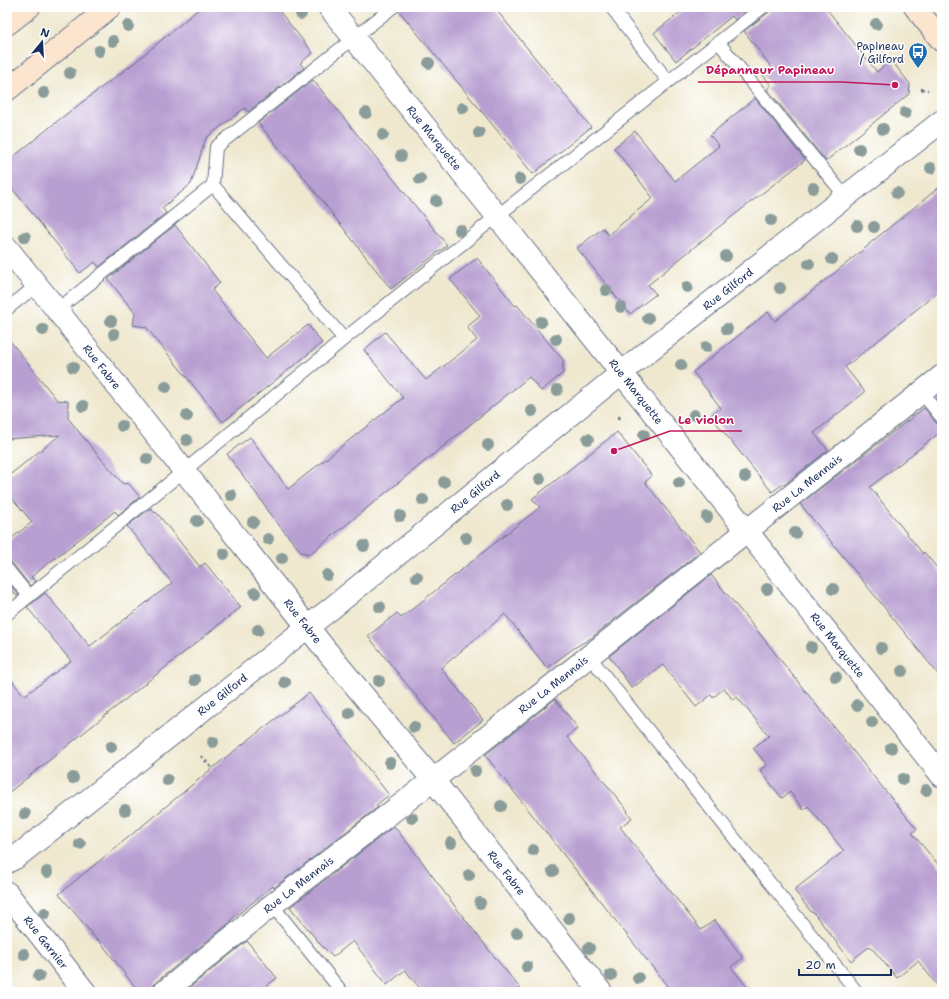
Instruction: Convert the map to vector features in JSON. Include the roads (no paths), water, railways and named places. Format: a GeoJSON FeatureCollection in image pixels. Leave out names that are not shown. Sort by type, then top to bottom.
{"type":"FeatureCollection","features":[{"type":"Feature","properties":{"kind":"main road"},"geometry":{"type":"LineString","coordinates":[[7,24],[29,7]]}},
{"type":"Feature","properties":{"kind":"main road"},"geometry":{"type":"LineString","coordinates":[[7,90],[110,7]]}},
{"type":"Feature","properties":{"kind":"main road"},"geometry":{"type":"LineString","coordinates":[[915,7],[942,41]]}},
{"type":"Feature","properties":{"kind":"street","name":"Rue Marquette"},"geometry":{"type":"LineString","coordinates":[[329,7],[622,372],[942,776]]}},
{"type":"Feature","properties":{"kind":"street","name":"Rue Gilford"},"geometry":{"type":"LineString","coordinates":[[7,862],[21,853],[308,627],[622,372],[942,121]]}},
{"type":"Feature","properties":{"kind":"street","name":"Rue Fabre"},"geometry":{"type":"LineString","coordinates":[[7,248],[325,649],[433,780],[601,992]]}},
{"type":"Feature","properties":{"kind":"street","name":"Rue La Mennais"},"geometry":{"type":"LineString","coordinates":[[164,992],[942,376]]}},
{"type":"Feature","properties":{"kind":"street","name":"Rue Garnier"},"geometry":{"type":"LineString","coordinates":[[7,893],[85,992]]}},
{"type":"Feature","properties":{"kind":"lane"},"geometry":{"type":"LineString","coordinates":[[344,339],[213,185],[216,147],[393,7]]}},
{"type":"Feature","properties":{"kind":"lane"},"geometry":{"type":"LineString","coordinates":[[611,7],[668,81]]}},
{"type":"Feature","properties":{"kind":"lane"},"geometry":{"type":"LineString","coordinates":[[7,614],[497,216],[763,7]]}},
{"type":"Feature","properties":{"kind":"lane"},"geometry":{"type":"LineString","coordinates":[[718,43],[845,196]]}},
{"type":"Feature","properties":{"kind":"lane"},"geometry":{"type":"LineString","coordinates":[[57,310],[213,185]]}},
{"type":"Feature","properties":{"kind":"lane"},"geometry":{"type":"LineString","coordinates":[[7,309],[37,285]]}},
{"type":"Feature","properties":{"kind":"lane"},"geometry":{"type":"LineString","coordinates":[[921,392],[942,418]]}},
{"type":"Feature","properties":{"kind":"lane"},"geometry":{"type":"LineString","coordinates":[[7,569],[29,596]]}},
{"type":"Feature","properties":{"kind":"lane"},"geometry":{"type":"LineString","coordinates":[[589,656],[857,992]]}},
{"type":"Feature","properties":{"kind":"lane"},"geometry":{"type":"LineString","coordinates":[[272,905],[342,992]]}},
{"type":"Feature","properties":{"kind":"place","name":"Papineau / Gilford"},"geometry":{"type":"Point","coordinates":[918,69]}},
{"type":"Feature","properties":{"kind":"place","name":"Dépanneur Papineau"},"geometry":{"type":"Point","coordinates":[895,85]}},
{"type":"Feature","properties":{"kind":"place","name":"Le violon"},"geometry":{"type":"Point","coordinates":[614,451]}}]}
